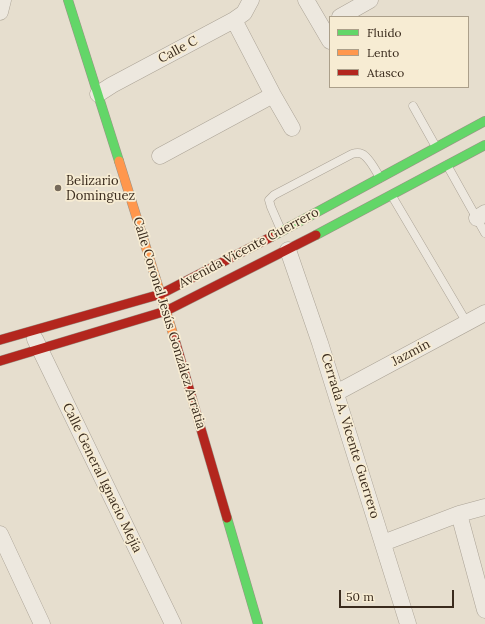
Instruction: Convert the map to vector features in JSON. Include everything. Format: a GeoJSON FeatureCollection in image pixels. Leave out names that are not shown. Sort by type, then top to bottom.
{"type":"FeatureCollection","features":[{"type":"Feature","properties":{"kind":"main road","name":"Calle Coronel Jesús González Arratia"},"geometry":{"type":"LineString","coordinates":[[68,0],[161,294],[254,623]]}},
{"type":"Feature","properties":{"kind":"main road","name":"Avenida Vicente Guerrero"},"geometry":{"type":"LineString","coordinates":[[0,361],[166,311],[288,250],[337,223],[436,147],[485,121]]}},
{"type":"Feature","properties":{"kind":"main road","name":"Avenida Vicente Guerrero"},"geometry":{"type":"LineString","coordinates":[[0,340],[161,294],[281,232],[386,186],[447,165],[485,145]]}},
{"type":"Feature","properties":{"kind":"street"},"geometry":{"type":"LineString","coordinates":[[0,12],[3,0]]}},
{"type":"Feature","properties":{"kind":"street","name":"Calle C"},"geometry":{"type":"LineString","coordinates":[[98,94],[112,85],[234,20],[244,13],[251,0]]}},
{"type":"Feature","properties":{"kind":"street"},"geometry":{"type":"LineString","coordinates":[[306,0],[327,31]]}},
{"type":"Feature","properties":{"kind":"street"},"geometry":{"type":"LineString","coordinates":[[342,16],[370,0]]}},
{"type":"Feature","properties":{"kind":"street"},"geometry":{"type":"LineString","coordinates":[[234,20],[292,128]]}},
{"type":"Feature","properties":{"kind":"street"},"geometry":{"type":"LineString","coordinates":[[160,156],[273,95]]}},
{"type":"Feature","properties":{"kind":"street","name":"Cerrada A. Vicente Guerrero"},"geometry":{"type":"LineString","coordinates":[[288,250],[320,343],[408,624]]}},
{"type":"Feature","properties":{"kind":"street","name":"Jazmín"},"geometry":{"type":"LineString","coordinates":[[336,393],[485,313]]}},
{"type":"Feature","properties":{"kind":"street","name":"Calle General Ignacio Mejía"},"geometry":{"type":"LineString","coordinates":[[31,331],[173,624]]}},
{"type":"Feature","properties":{"kind":"street"},"geometry":{"type":"LineString","coordinates":[[383,543],[459,514],[485,507]]}},
{"type":"Feature","properties":{"kind":"street"},"geometry":{"type":"LineString","coordinates":[[459,514],[482,584],[485,610]]}},
{"type":"Feature","properties":{"kind":"street"},"geometry":{"type":"LineString","coordinates":[[0,534],[42,624]]}},
{"type":"Feature","properties":{"kind":"lane"},"geometry":{"type":"LineString","coordinates":[[413,106],[436,147]]}},
{"type":"Feature","properties":{"kind":"lane"},"geometry":{"type":"LineString","coordinates":[[281,232],[269,200],[274,195],[352,154],[357,152],[363,154],[367,157],[386,186],[467,322]]}},
{"type":"Feature","properties":{"kind":"lane"},"geometry":{"type":"LineString","coordinates":[[447,165],[481,215],[485,233]]}},
{"type":"Feature","properties":{"kind":"traffic: fast"},"geometry":{"type":"LineString","coordinates":[[68,0],[119,161]]}},
{"type":"Feature","properties":{"kind":"traffic: fast"},"geometry":{"type":"LineString","coordinates":[[271,237],[485,121]]}},
{"type":"Feature","properties":{"kind":"traffic: fast"},"geometry":{"type":"LineString","coordinates":[[316,235],[485,145]]}},
{"type":"Feature","properties":{"kind":"traffic: fast"},"geometry":{"type":"LineString","coordinates":[[227,518],[258,624]]}},
{"type":"Feature","properties":{"kind":"traffic: slow"},"geometry":{"type":"LineString","coordinates":[[119,161],[174,337]]}},
{"type":"Feature","properties":{"kind":"traffic: jam"},"geometry":{"type":"LineString","coordinates":[[0,361],[166,311],[316,235]]}},
{"type":"Feature","properties":{"kind":"traffic: jam"},"geometry":{"type":"LineString","coordinates":[[0,340],[161,294],[271,237]]}},
{"type":"Feature","properties":{"kind":"traffic: jam"},"geometry":{"type":"LineString","coordinates":[[174,337],[227,518]]}},
{"type":"Feature","properties":{"kind":"place","name":"Belizario Dominguez"},"geometry":{"type":"Point","coordinates":[58,188]}}]}
